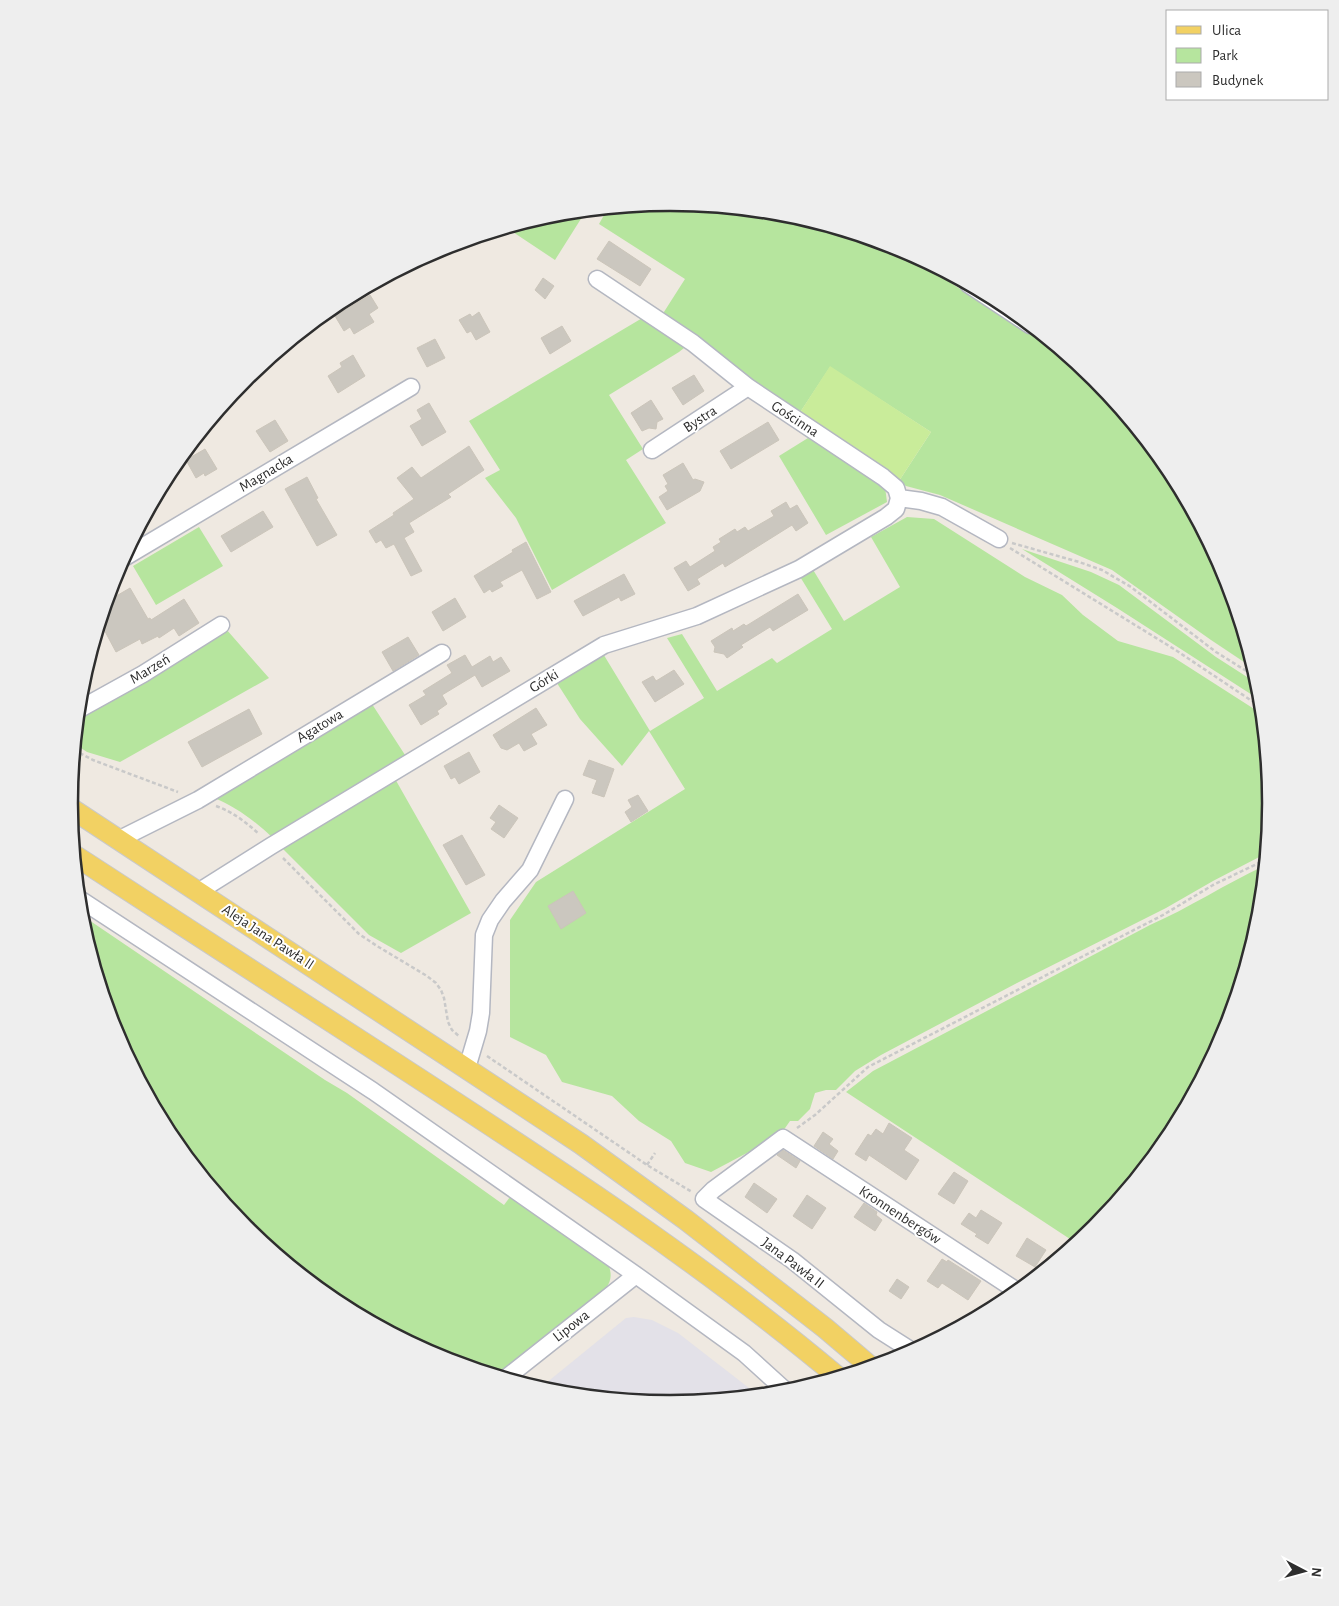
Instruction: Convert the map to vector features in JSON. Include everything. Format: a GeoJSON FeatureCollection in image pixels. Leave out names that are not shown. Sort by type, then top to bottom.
{"type":"FeatureCollection","features":[{"type":"Feature","properties":{"kind":"main road","name":"Aleja Jana Pawła II"},"geometry":{"type":"LineString","coordinates":[[78,813],[581,1144],[686,1220],[825,1328],[865,1362]]}},
{"type":"Feature","properties":{"kind":"main road"},"geometry":{"type":"LineString","coordinates":[[81,859],[546,1162],[662,1242],[832,1372]]}},
{"type":"Feature","properties":{"kind":"street","name":"Gościnna"},"geometry":{"type":"LineString","coordinates":[[597,279],[693,342],[748,387],[883,477],[896,488],[899,498]]}},
{"type":"Feature","properties":{"kind":"street","name":"Magnacka"},"geometry":{"type":"LineString","coordinates":[[134,552],[411,387]]}},
{"type":"Feature","properties":{"kind":"street","name":"Bystra"},"geometry":{"type":"LineString","coordinates":[[652,450],[748,387]]}},
{"type":"Feature","properties":{"kind":"street"},"geometry":{"type":"LineString","coordinates":[[899,498],[921,501],[942,507],[999,539]]}},
{"type":"Feature","properties":{"kind":"street","name":"Górki"},"geometry":{"type":"LineString","coordinates":[[198,892],[604,645],[697,616],[799,569],[886,517],[896,508],[899,498]]}},
{"type":"Feature","properties":{"kind":"street","name":"Marzeń"},"geometry":{"type":"LineString","coordinates":[[86,705],[143,674],[221,624]]}},
{"type":"Feature","properties":{"kind":"street","name":"Agatowa"},"geometry":{"type":"LineString","coordinates":[[118,840],[198,800],[442,653]]}},
{"type":"Feature","properties":{"kind":"street"},"geometry":{"type":"LineString","coordinates":[[467,1068],[478,1031],[481,1013],[484,935],[490,920],[503,901],[530,870],[565,799]]}},
{"type":"Feature","properties":{"kind":"street"},"geometry":{"type":"LineString","coordinates":[[87,904],[373,1091],[744,1353],[779,1385]]}},
{"type":"Feature","properties":{"kind":"street"},"geometry":{"type":"LineString","coordinates":[[704,1199],[713,1190],[783,1138]]}},
{"type":"Feature","properties":{"kind":"street","name":"Kronnenbergów"},"geometry":{"type":"LineString","coordinates":[[783,1138],[1010,1287]]}},
{"type":"Feature","properties":{"kind":"street","name":"Jana Pawła II"},"geometry":{"type":"LineString","coordinates":[[704,1199],[792,1260],[879,1330],[904,1346]]}},
{"type":"Feature","properties":{"kind":"street","name":"Lipowa"},"geometry":{"type":"LineString","coordinates":[[511,1374],[636,1275]]}},
{"type":"Feature","properties":{"kind":"path"},"geometry":{"type":"LineString","coordinates":[[999,539],[1102,570],[1132,587],[1216,652],[1246,671]]}},
{"type":"Feature","properties":{"kind":"path"},"geometry":{"type":"LineString","coordinates":[[999,539],[1016,553],[1174,649],[1252,701]]}},
{"type":"Feature","properties":{"kind":"path"},"geometry":{"type":"LineString","coordinates":[[80,753],[234,814],[271,846],[360,934],[436,983],[444,998],[446,1014],[452,1030],[473,1047],[647,1164],[704,1199]]}},
{"type":"Feature","properties":{"kind":"path"},"geometry":{"type":"LineString","coordinates":[[783,1138],[815,1116],[868,1067],[1163,915],[1213,885],[1258,863]]}},
{"type":"Feature","properties":{"kind":"path"},"geometry":{"type":"LineString","coordinates":[[647,1164],[654,1153]]}},
{"type":"Feature","properties":{"kind":"shaded area"},"geometry":{"type":"Polygon","coordinates":[[[634,1317],[652,1320],[678,1333],[751,1389],[708,1394],[631,1394],[547,1382],[626,1318],[634,1317]]]}},
{"type":"Feature","properties":{"kind":"green space"},"geometry":{"type":"Polygon","coordinates":[[[631,212],[708,212],[785,222],[823,231],[860,242],[931,272],[1035,337],[1088,384],[1115,413],[1162,474],[1200,541],[1216,576],[1230,613],[1244,662],[1112,570],[940,495],[906,486],[899,481],[931,432],[830,367],[799,414],[662,315],[685,279],[599,224],[604,215],[631,212]]]}},
{"type":"Feature","properties":{"kind":"green space"},"geometry":{"type":"Polygon","coordinates":[[[582,218],[555,260],[513,232],[582,218]]]}},
{"type":"Feature","properties":{"kind":"green space"},"geometry":{"type":"Polygon","coordinates":[[[644,317],[689,344],[609,395],[643,449],[626,460],[666,523],[552,590],[516,518],[485,478],[500,470],[469,421],[644,317]]]}},
{"type":"Feature","properties":{"kind":"green space"},"geometry":{"type":"Polygon","coordinates":[[[830,366],[931,432],[899,481],[799,414],[830,366]]]}},
{"type":"Feature","properties":{"kind":"green space"},"geometry":{"type":"Polygon","coordinates":[[[808,438],[885,487],[887,502],[826,535],[779,456],[808,438]]]}},
{"type":"Feature","properties":{"kind":"green space"},"geometry":{"type":"Polygon","coordinates":[[[907,517],[934,519],[1025,577],[1062,595],[1083,615],[1118,641],[1173,657],[1253,708],[1260,764],[1262,803],[1258,857],[1166,908],[1017,983],[881,1055],[855,1071],[836,1090],[815,1093],[810,1109],[798,1121],[790,1121],[783,1131],[762,1145],[711,1172],[685,1163],[671,1141],[639,1121],[612,1096],[562,1082],[546,1055],[510,1037],[510,920],[536,882],[685,789],[649,731],[622,766],[580,719],[555,680],[602,652],[650,731],[704,698],[667,638],[682,634],[717,691],[772,658],[777,663],[832,629],[799,575],[812,568],[844,621],[900,587],[871,537],[907,517]]]}},
{"type":"Feature","properties":{"kind":"green space"},"geometry":{"type":"Polygon","coordinates":[[[199,527],[223,566],[156,605],[133,566],[199,527]]]}},
{"type":"Feature","properties":{"kind":"green space"},"geometry":{"type":"Polygon","coordinates":[[[1022,549],[1091,572],[1119,585],[1216,657],[1247,677],[1251,694],[1022,549]]]}},
{"type":"Feature","properties":{"kind":"green space"},"geometry":{"type":"Polygon","coordinates":[[[226,629],[269,678],[120,762],[87,752],[81,748],[86,710],[226,629]]]}},
{"type":"Feature","properties":{"kind":"green space"},"geometry":{"type":"Polygon","coordinates":[[[370,701],[407,758],[273,838],[244,814],[212,797],[370,701]]]}},
{"type":"Feature","properties":{"kind":"green space"},"geometry":{"type":"Polygon","coordinates":[[[394,777],[471,913],[401,953],[369,935],[280,846],[394,777]]]}},
{"type":"Feature","properties":{"kind":"green space"},"geometry":{"type":"Polygon","coordinates":[[[1257,869],[1250,918],[1241,956],[1230,993],[1200,1065],[1162,1132],[1139,1163],[1115,1193],[1070,1239],[846,1092],[873,1071],[1257,869]]]}},
{"type":"Feature","properties":{"kind":"green space"},"geometry":{"type":"Polygon","coordinates":[[[90,920],[347,1093],[504,1205],[510,1197],[609,1266],[611,1278],[606,1289],[504,1372],[443,1350],[408,1334],[373,1316],[309,1273],[251,1222],[224,1193],[177,1132],[139,1065],[123,1030],[109,993],[90,920]]]}},
{"type":"Feature","properties":{"kind":"building"},"geometry":{"type":"Polygon","coordinates":[[[609,241],[651,269],[640,286],[597,259],[609,241]]]}},
{"type":"Feature","properties":{"kind":"building"},"geometry":{"type":"Polygon","coordinates":[[[543,278],[554,286],[545,299],[535,290],[543,278]]]}},
{"type":"Feature","properties":{"kind":"building"},"geometry":{"type":"Polygon","coordinates":[[[370,295],[378,308],[369,314],[374,322],[354,334],[350,327],[344,331],[335,316],[370,295]]]}},
{"type":"Feature","properties":{"kind":"building"},"geometry":{"type":"Polygon","coordinates":[[[479,312],[490,332],[476,340],[471,331],[467,333],[459,320],[470,314],[472,317],[479,312]]]}},
{"type":"Feature","properties":{"kind":"building"},"geometry":{"type":"Polygon","coordinates":[[[562,326],[571,341],[550,354],[541,338],[562,326]]]}},
{"type":"Feature","properties":{"kind":"building"},"geometry":{"type":"Polygon","coordinates":[[[435,339],[445,358],[427,367],[417,348],[435,339]]]}},
{"type":"Feature","properties":{"kind":"building"},"geometry":{"type":"Polygon","coordinates":[[[353,355],[365,376],[338,393],[328,376],[342,367],[340,363],[353,355]]]}},
{"type":"Feature","properties":{"kind":"building"},"geometry":{"type":"Polygon","coordinates":[[[694,375],[704,391],[683,405],[672,388],[694,375]]]}},
{"type":"Feature","properties":{"kind":"building"},"geometry":{"type":"Polygon","coordinates":[[[651,400],[663,419],[657,422],[656,429],[649,428],[642,431],[631,413],[651,400]]]}},
{"type":"Feature","properties":{"kind":"building"},"geometry":{"type":"Polygon","coordinates":[[[429,403],[446,432],[422,446],[410,426],[422,419],[417,410],[429,403]]]}},
{"type":"Feature","properties":{"kind":"building"},"geometry":{"type":"Polygon","coordinates":[[[275,420],[288,441],[270,452],[256,431],[275,420]]]}},
{"type":"Feature","properties":{"kind":"building"},"geometry":{"type":"Polygon","coordinates":[[[768,422],[779,440],[731,469],[720,451],[768,422]]]}},
{"type":"Feature","properties":{"kind":"building"},"geometry":{"type":"Polygon","coordinates":[[[469,446],[484,470],[448,494],[451,497],[409,523],[414,532],[404,538],[422,571],[411,576],[394,544],[386,548],[381,540],[376,543],[369,531],[414,499],[397,478],[412,467],[421,478],[469,446]]]}},
{"type":"Feature","properties":{"kind":"building"},"geometry":{"type":"Polygon","coordinates":[[[205,449],[217,469],[205,476],[204,473],[196,478],[187,461],[205,449]]]}},
{"type":"Feature","properties":{"kind":"building"},"geometry":{"type":"Polygon","coordinates":[[[683,463],[693,480],[704,482],[700,491],[667,510],[659,497],[668,491],[665,486],[668,484],[663,475],[683,463]]]}},
{"type":"Feature","properties":{"kind":"building"},"geometry":{"type":"Polygon","coordinates":[[[307,477],[318,498],[316,499],[337,535],[317,546],[285,489],[307,477]]]}},
{"type":"Feature","properties":{"kind":"building"},"geometry":{"type":"Polygon","coordinates":[[[786,502],[790,509],[797,505],[808,523],[796,531],[792,525],[725,567],[723,563],[697,579],[700,584],[688,591],[674,568],[686,561],[690,567],[715,551],[713,547],[721,542],[719,539],[735,529],[737,532],[745,527],[748,531],[774,516],[771,511],[786,502]]]}},
{"type":"Feature","properties":{"kind":"building"},"geometry":{"type":"Polygon","coordinates":[[[263,511],[273,527],[231,552],[221,536],[263,511]]]}},
{"type":"Feature","properties":{"kind":"building"},"geometry":{"type":"Polygon","coordinates":[[[526,542],[551,592],[537,599],[522,570],[500,582],[503,586],[492,592],[490,589],[484,593],[474,576],[526,542]]]}},
{"type":"Feature","properties":{"kind":"building"},"geometry":{"type":"Polygon","coordinates":[[[624,574],[635,594],[621,601],[619,597],[583,616],[574,601],[624,574]]]}},
{"type":"Feature","properties":{"kind":"building"},"geometry":{"type":"Polygon","coordinates":[[[130,588],[148,619],[150,618],[151,620],[184,599],[199,623],[179,636],[174,628],[159,638],[158,636],[142,644],[140,639],[116,652],[104,630],[115,597],[130,588]]]}},
{"type":"Feature","properties":{"kind":"building"},"geometry":{"type":"Polygon","coordinates":[[[798,594],[808,610],[773,631],[770,627],[741,645],[743,647],[727,658],[724,654],[714,652],[715,647],[711,641],[732,628],[733,631],[744,624],[746,626],[798,594]]]}},
{"type":"Feature","properties":{"kind":"building"},"geometry":{"type":"Polygon","coordinates":[[[455,598],[466,617],[443,631],[432,612],[455,598]]]}},
{"type":"Feature","properties":{"kind":"building"},"geometry":{"type":"Polygon","coordinates":[[[408,637],[419,655],[393,671],[382,652],[408,637]]]}},
{"type":"Feature","properties":{"kind":"building"},"geometry":{"type":"Polygon","coordinates":[[[465,655],[472,667],[490,656],[493,662],[501,657],[510,671],[482,687],[475,675],[442,695],[447,704],[437,711],[439,714],[421,725],[409,705],[426,695],[423,691],[452,673],[447,665],[465,655]]]}},
{"type":"Feature","properties":{"kind":"building"},"geometry":{"type":"Polygon","coordinates":[[[674,670],[684,684],[655,702],[642,682],[653,676],[656,681],[674,670]]]}},
{"type":"Feature","properties":{"kind":"building"},"geometry":{"type":"Polygon","coordinates":[[[536,708],[547,725],[531,734],[537,744],[524,751],[519,743],[507,750],[501,748],[493,735],[536,708]]]}},
{"type":"Feature","properties":{"kind":"building"},"geometry":{"type":"Polygon","coordinates":[[[249,709],[262,734],[202,767],[188,742],[249,709]]]}},
{"type":"Feature","properties":{"kind":"building"},"geometry":{"type":"Polygon","coordinates":[[[469,752],[480,772],[459,784],[455,777],[451,779],[444,766],[469,752]]]}},
{"type":"Feature","properties":{"kind":"building"},"geometry":{"type":"Polygon","coordinates":[[[589,760],[614,769],[604,797],[592,793],[597,780],[583,775],[589,760]]]}},
{"type":"Feature","properties":{"kind":"building"},"geometry":{"type":"Polygon","coordinates":[[[638,795],[648,811],[631,822],[625,812],[632,807],[628,800],[638,795]]]}},
{"type":"Feature","properties":{"kind":"building"},"geometry":{"type":"Polygon","coordinates":[[[499,805],[518,818],[504,838],[491,829],[496,822],[490,818],[499,805]]]}},
{"type":"Feature","properties":{"kind":"building"},"geometry":{"type":"Polygon","coordinates":[[[462,835],[485,875],[466,885],[443,845],[462,835]]]}},
{"type":"Feature","properties":{"kind":"building"},"geometry":{"type":"Polygon","coordinates":[[[573,891],[586,913],[561,929],[548,906],[573,891]]]}},
{"type":"Feature","properties":{"kind":"building"},"geometry":{"type":"Polygon","coordinates":[[[889,1123],[912,1138],[904,1150],[919,1160],[906,1180],[869,1155],[866,1161],[855,1154],[868,1134],[871,1136],[876,1129],[883,1134],[889,1123]]]}},
{"type":"Feature","properties":{"kind":"building"},"geometry":{"type":"Polygon","coordinates":[[[823,1132],[833,1139],[829,1144],[838,1151],[833,1159],[814,1146],[823,1132]]]}},
{"type":"Feature","properties":{"kind":"building"},"geometry":{"type":"Polygon","coordinates":[[[783,1150],[800,1161],[796,1168],[777,1155],[783,1150]]]}},
{"type":"Feature","properties":{"kind":"building"},"geometry":{"type":"Polygon","coordinates":[[[954,1172],[968,1181],[954,1204],[938,1194],[954,1172]]]}},
{"type":"Feature","properties":{"kind":"building"},"geometry":{"type":"Polygon","coordinates":[[[754,1183],[777,1199],[767,1213],[745,1197],[754,1183]]]}},
{"type":"Feature","properties":{"kind":"building"},"geometry":{"type":"Polygon","coordinates":[[[807,1195],[826,1208],[812,1229],[793,1216],[807,1195]]]}},
{"type":"Feature","properties":{"kind":"building"},"geometry":{"type":"Polygon","coordinates":[[[864,1203],[877,1212],[876,1215],[882,1220],[875,1231],[854,1217],[864,1203]]]}},
{"type":"Feature","properties":{"kind":"building"},"geometry":{"type":"Polygon","coordinates":[[[981,1210],[1002,1223],[988,1244],[961,1224],[969,1213],[976,1218],[981,1210]]]}},
{"type":"Feature","properties":{"kind":"building"},"geometry":{"type":"Polygon","coordinates":[[[1027,1238],[1046,1250],[1035,1267],[1016,1256],[1027,1238]]]}},
{"type":"Feature","properties":{"kind":"building"},"geometry":{"type":"Polygon","coordinates":[[[942,1259],[947,1262],[948,1260],[981,1281],[968,1300],[942,1283],[938,1288],[927,1281],[942,1259]]]}},
{"type":"Feature","properties":{"kind":"building"},"geometry":{"type":"Polygon","coordinates":[[[897,1279],[909,1287],[901,1299],[889,1291],[897,1279]]]}}]}
